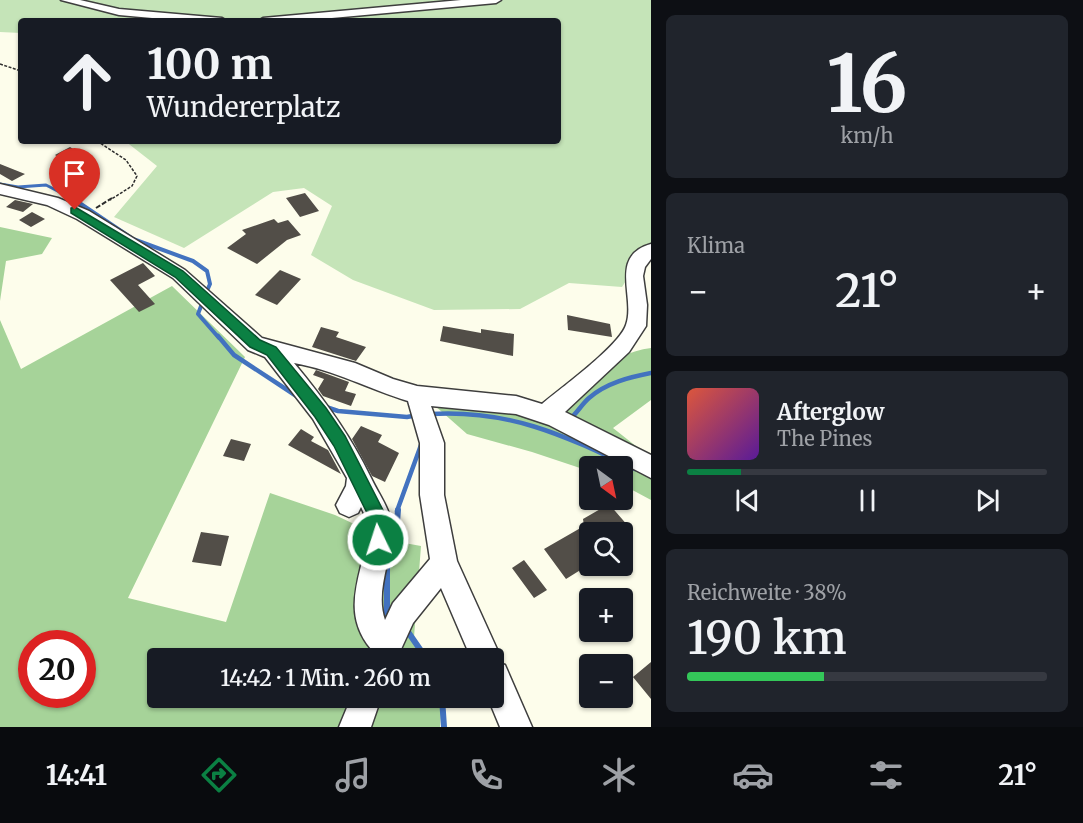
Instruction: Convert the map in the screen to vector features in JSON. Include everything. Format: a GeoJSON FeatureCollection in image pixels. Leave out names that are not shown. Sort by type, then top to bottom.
{"type":"FeatureCollection","features":[{"type":"Feature","properties":{"kind":"street"},"geometry":{"type":"LineString","coordinates":[[66,0],[119,12],[188,18]]}},
{"type":"Feature","properties":{"kind":"street"},"geometry":{"type":"LineString","coordinates":[[296,18],[496,0]]}},
{"type":"Feature","properties":{"kind":"street"},"geometry":{"type":"LineString","coordinates":[[0,189],[52,201],[75,210],[179,274],[255,344],[272,351],[312,358],[354,371],[419,401],[516,405],[560,420],[651,467]]}},
{"type":"Feature","properties":{"kind":"street"},"geometry":{"type":"LineString","coordinates":[[560,420],[601,366],[635,329],[639,314],[633,278],[635,266],[643,255],[651,250]]}},
{"type":"Feature","properties":{"kind":"street"},"geometry":{"type":"LineString","coordinates":[[272,351],[333,431],[359,477],[355,494],[371,499],[378,516],[378,540],[368,583],[369,619],[377,637],[391,636],[444,563]]}},
{"type":"Feature","properties":{"kind":"street"},"geometry":{"type":"LineString","coordinates":[[419,401],[430,430],[432,495],[444,563],[482,648]]}},
{"type":"Feature","properties":{"kind":"street"},"geometry":{"type":"LineString","coordinates":[[504,699],[516,727]]}},
{"type":"Feature","properties":{"kind":"street"},"geometry":{"type":"LineString","coordinates":[[355,727],[362,708]]}},
{"type":"Feature","properties":{"kind":"path"},"geometry":{"type":"LineString","coordinates":[[0,64],[18,70]]}},
{"type":"Feature","properties":{"kind":"path"},"geometry":{"type":"LineString","coordinates":[[99,206],[132,186],[137,176],[126,160],[102,144]]}},
{"type":"Feature","properties":{"kind":"green space"},"geometry":{"type":"Polygon","coordinates":[[[0,0],[651,0],[651,258],[633,270],[622,287],[569,283],[520,309],[434,310],[353,280],[311,255],[332,206],[304,188],[273,192],[184,248],[114,217],[157,166],[129,144],[561,144],[561,18],[18,18],[18,33],[0,32],[0,0]]]}},
{"type":"Feature","properties":{"kind":"green space"},"geometry":{"type":"Polygon","coordinates":[[[0,227],[52,238],[42,254],[6,261],[0,301],[0,227]]]}},
{"type":"Feature","properties":{"kind":"green space"},"geometry":{"type":"Polygon","coordinates":[[[172,286],[245,357],[128,598],[226,622],[270,493],[335,515],[388,540],[421,546],[414,637],[420,648],[147,648],[147,708],[441,708],[440,727],[0,727],[0,320],[21,369],[172,286]]]}},
{"type":"Feature","properties":{"kind":"green space"},"geometry":{"type":"Polygon","coordinates":[[[651,348],[651,400],[613,428],[651,458],[651,500],[633,490],[633,456],[579,456],[579,468],[467,434],[417,390],[563,410],[601,370],[611,362],[636,351],[651,348]]]}},
{"type":"Feature","properties":{"kind":"building"},"geometry":{"type":"Polygon","coordinates":[[[70,147],[86,157],[71,165],[55,155],[70,147]]]}},
{"type":"Feature","properties":{"kind":"building"},"geometry":{"type":"Polygon","coordinates":[[[0,164],[25,174],[12,181],[0,174],[0,164]]]}},
{"type":"Feature","properties":{"kind":"building"},"geometry":{"type":"Polygon","coordinates":[[[305,193],[319,211],[300,217],[286,198],[305,193]]]}},
{"type":"Feature","properties":{"kind":"building"},"geometry":{"type":"Polygon","coordinates":[[[15,200],[33,204],[23,212],[6,207],[15,200]]]}},
{"type":"Feature","properties":{"kind":"building"},"geometry":{"type":"Polygon","coordinates":[[[32,212],[45,219],[31,227],[19,220],[32,212]]]}},
{"type":"Feature","properties":{"kind":"building"},"geometry":{"type":"Polygon","coordinates":[[[274,219],[278,223],[288,220],[301,235],[287,240],[257,264],[227,248],[246,234],[242,230],[274,219]]]}},
{"type":"Feature","properties":{"kind":"building"},"geometry":{"type":"Polygon","coordinates":[[[143,263],[155,276],[138,285],[155,304],[139,312],[110,280],[143,263]]]}},
{"type":"Feature","properties":{"kind":"building"},"geometry":{"type":"Polygon","coordinates":[[[280,270],[301,279],[277,305],[255,295],[280,270]]]}},
{"type":"Feature","properties":{"kind":"building"},"geometry":{"type":"Polygon","coordinates":[[[567,315],[610,324],[612,337],[568,330],[567,315]]]}},
{"type":"Feature","properties":{"kind":"building"},"geometry":{"type":"Polygon","coordinates":[[[443,326],[481,333],[481,329],[514,334],[513,356],[440,341],[443,326]]]}},
{"type":"Feature","properties":{"kind":"building"},"geometry":{"type":"Polygon","coordinates":[[[321,327],[339,332],[336,337],[366,347],[356,361],[312,347],[321,327]]]}},
{"type":"Feature","properties":{"kind":"building"},"geometry":{"type":"Polygon","coordinates":[[[316,370],[349,382],[345,391],[356,394],[351,406],[323,396],[318,389],[324,379],[313,375],[316,370]]]}},
{"type":"Feature","properties":{"kind":"building"},"geometry":{"type":"Polygon","coordinates":[[[361,426],[382,435],[378,442],[399,453],[385,482],[372,476],[352,439],[361,426]]]}},
{"type":"Feature","properties":{"kind":"building"},"geometry":{"type":"Polygon","coordinates":[[[301,429],[314,437],[311,441],[328,450],[341,474],[288,445],[301,429]]]}},
{"type":"Feature","properties":{"kind":"building"},"geometry":{"type":"Polygon","coordinates":[[[231,439],[251,444],[244,461],[223,456],[231,439]]]}},
{"type":"Feature","properties":{"kind":"building"},"geometry":{"type":"Polygon","coordinates":[[[599,510],[614,510],[625,522],[583,522],[583,519],[599,510]]]}},
{"type":"Feature","properties":{"kind":"building"},"geometry":{"type":"Polygon","coordinates":[[[579,529],[579,571],[566,579],[544,549],[579,529]]]}},
{"type":"Feature","properties":{"kind":"building"},"geometry":{"type":"Polygon","coordinates":[[[201,532],[229,536],[221,566],[192,562],[201,532]]]}},
{"type":"Feature","properties":{"kind":"building"},"geometry":{"type":"Polygon","coordinates":[[[524,560],[547,590],[534,598],[512,568],[524,560]]]}},
{"type":"Feature","properties":{"kind":"building"},"geometry":{"type":"Polygon","coordinates":[[[651,662],[651,699],[633,677],[651,662]]]}},
{"type":"Feature","properties":{"kind":"waterway"},"geometry":{"type":"LineString","coordinates":[[0,184],[18,187],[46,185],[75,200]]}},
{"type":"Feature","properties":{"kind":"waterway"},"geometry":{"type":"LineString","coordinates":[[75,200],[133,239],[193,261],[207,271],[210,284],[206,293]]}},
{"type":"Feature","properties":{"kind":"waterway"},"geometry":{"type":"LineString","coordinates":[[203,301],[198,314],[219,338]]}},
{"type":"Feature","properties":{"kind":"waterway"},"geometry":{"type":"LineString","coordinates":[[218,336],[234,355],[298,397]]}},
{"type":"Feature","properties":{"kind":"waterway"},"geometry":{"type":"LineString","coordinates":[[570,419],[589,398],[603,388],[651,373]]}},
{"type":"Feature","properties":{"kind":"waterway"},"geometry":{"type":"LineString","coordinates":[[326,407],[338,411],[407,417],[418,415]]}},
{"type":"Feature","properties":{"kind":"waterway"},"geometry":{"type":"LineString","coordinates":[[430,414],[486,416],[536,427],[635,469]]}},
{"type":"Feature","properties":{"kind":"waterway"},"geometry":{"type":"LineString","coordinates":[[397,511],[421,445]]}},
{"type":"Feature","properties":{"kind":"waterway"},"geometry":{"type":"LineString","coordinates":[[393,617],[387,613],[387,568],[395,546],[398,510]]}},
{"type":"Feature","properties":{"kind":"waterway"},"geometry":{"type":"LineString","coordinates":[[406,629],[419,648]]}},
{"type":"Feature","properties":{"kind":"waterway"},"geometry":{"type":"LineString","coordinates":[[443,708],[444,727]]}},
{"type":"Feature","properties":{"kind":"route"},"geometry":{"type":"LineString","coordinates":[[75,210],[179,274],[255,344],[272,351],[321,412],[340,441],[378,516],[378,540]]}}]}
